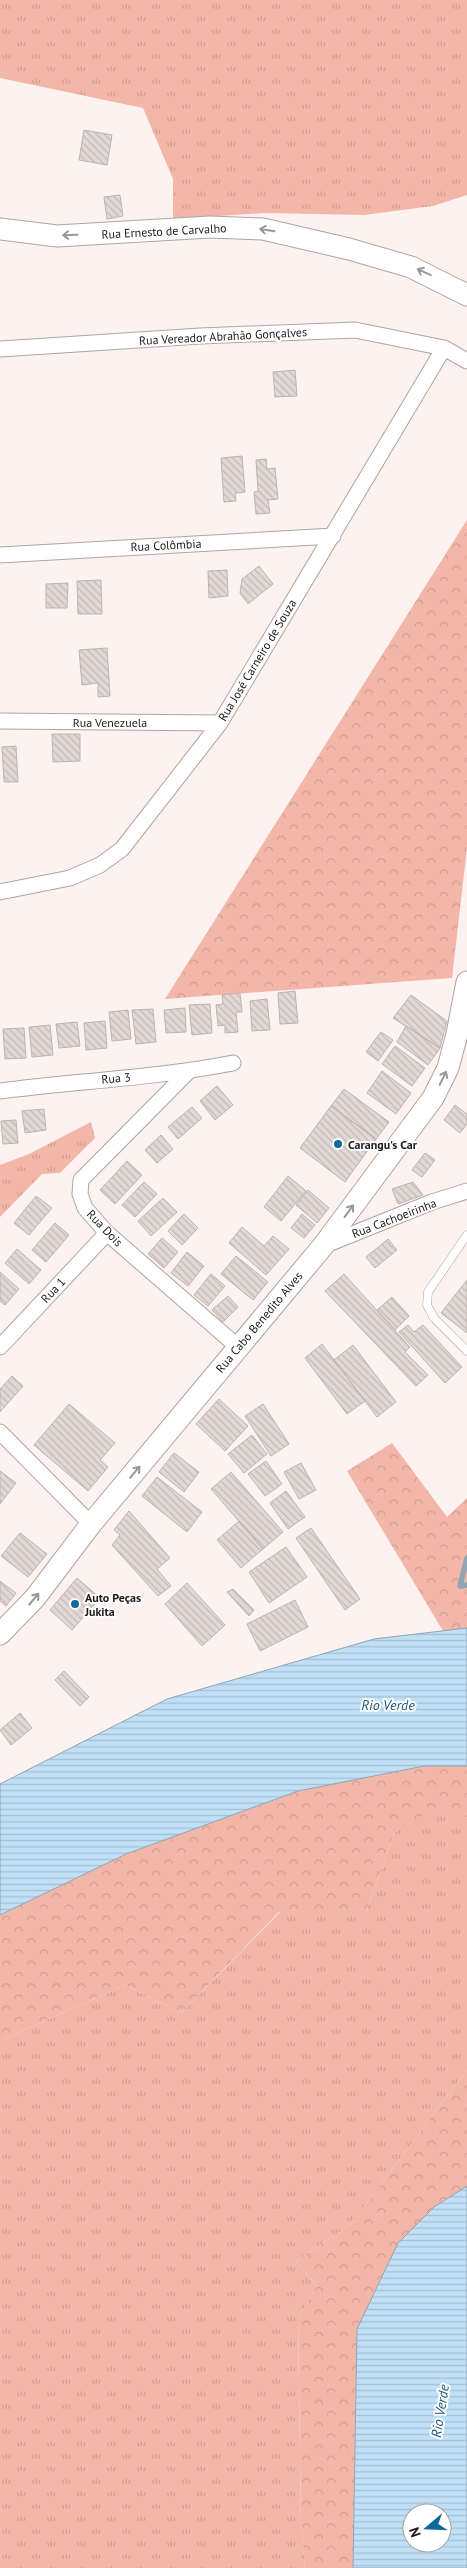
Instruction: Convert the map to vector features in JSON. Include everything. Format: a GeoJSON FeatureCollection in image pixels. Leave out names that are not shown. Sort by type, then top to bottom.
{"type":"FeatureCollection","features":[{"type":"Feature","properties":{"kind":"main road","name":"Rua Ernesto de Carvalho"},"geometry":{"type":"LineString","coordinates":[[0,230],[57,236],[210,227],[263,229],[411,267],[467,295]]}},
{"type":"Feature","properties":{"kind":"main road","name":"Rua Cabo Benedito Alves"},"geometry":{"type":"LineString","coordinates":[[0,1634],[35,1598],[92,1524],[323,1246],[433,1098],[448,1068],[467,982]]}},
{"type":"Feature","properties":{"kind":"street","name":"Rua Vereador Abrahão Gonçalves"},"geometry":{"type":"LineString","coordinates":[[0,349],[355,330],[444,348],[467,361]]}},
{"type":"Feature","properties":{"kind":"street","name":"Rua José Carneiro de Souza"},"geometry":{"type":"LineString","coordinates":[[0,892],[70,878],[100,865],[122,850],[220,723],[444,348]]}},
{"type":"Feature","properties":{"kind":"street","name":"Rua Colômbia"},"geometry":{"type":"LineString","coordinates":[[0,555],[333,536]]}},
{"type":"Feature","properties":{"kind":"street","name":"Rua Venezuela"},"geometry":{"type":"LineString","coordinates":[[0,721],[220,723]]}},
{"type":"Feature","properties":{"kind":"street","name":"Rua 3"},"geometry":{"type":"LineString","coordinates":[[0,1090],[83,1080],[188,1072],[233,1063]]}},
{"type":"Feature","properties":{"kind":"street","name":"Rua Dois"},"geometry":{"type":"LineString","coordinates":[[188,1072],[81,1180],[80,1194],[85,1208],[107,1233],[238,1348]]}},
{"type":"Feature","properties":{"kind":"street","name":"Rua Cachoeirinha"},"geometry":{"type":"LineString","coordinates":[[323,1246],[432,1202],[467,1192]]}},
{"type":"Feature","properties":{"kind":"street","name":"Rua 1"},"geometry":{"type":"LineString","coordinates":[[0,1346],[107,1233]]}},
{"type":"Feature","properties":{"kind":"street"},"geometry":{"type":"LineString","coordinates":[[0,1432],[92,1524]]}},
{"type":"Feature","properties":{"kind":"lane"},"geometry":{"type":"LineString","coordinates":[[467,1235],[428,1292],[427,1306],[434,1318],[467,1351]]}},
{"type":"Feature","properties":{"kind":"green space"},"geometry":{"type":"Polygon","coordinates":[[[0,0],[467,0],[467,195],[433,206],[364,215],[264,213],[173,219],[173,179],[143,108],[0,78],[0,0]]]}},
{"type":"Feature","properties":{"kind":"green space"},"geometry":{"type":"Polygon","coordinates":[[[467,520],[467,848],[452,978],[165,999],[467,520]]]}},
{"type":"Feature","properties":{"kind":"green space"},"geometry":{"type":"Polygon","coordinates":[[[91,1122],[95,1138],[60,1173],[42,1174],[0,1217],[0,1165],[29,1154],[91,1122]]]}},
{"type":"Feature","properties":{"kind":"green space"},"geometry":{"type":"Polygon","coordinates":[[[392,1443],[447,1517],[467,1498],[467,1628],[443,1631],[347,1471],[392,1443]]]}},
{"type":"Feature","properties":{"kind":"green space"},"geometry":{"type":"Polygon","coordinates":[[[424,1766],[467,1766],[467,1818],[438,1806],[394,1833],[366,1912],[279,1912],[181,2013],[125,1985],[0,2041],[0,1915],[126,1854],[298,1791],[424,1766]]]}},
{"type":"Feature","properties":{"kind":"green space"},"geometry":{"type":"Polygon","coordinates":[[[438,1805],[467,1818],[467,2070],[350,2225],[296,2261],[317,2286],[298,2318],[301,2521],[305,2568],[0,2568],[0,2041],[125,1985],[181,2013],[280,1912],[366,1912],[394,1833],[438,1805]]]}},
{"type":"Feature","properties":{"kind":"green space"},"geometry":{"type":"Polygon","coordinates":[[[467,2070],[467,2186],[357,2329],[353,2568],[305,2568],[301,2521],[298,2318],[317,2286],[296,2261],[350,2225],[467,2070]]]}},
{"type":"Feature","properties":{"kind":"water","name":"Rio Verde"},"geometry":{"type":"Polygon","coordinates":[[[467,1628],[467,1766],[424,1766],[298,1791],[126,1854],[0,1915],[0,1784],[167,1699],[374,1639],[467,1628]]]}},
{"type":"Feature","properties":{"kind":"water","name":"Rio Verde"},"geometry":{"type":"Polygon","coordinates":[[[467,2186],[467,2568],[353,2568],[357,2329],[398,2243],[434,2207],[467,2186]]]}},
{"type":"Feature","properties":{"kind":"building"},"geometry":{"type":"Polygon","coordinates":[[[84,130],[112,135],[107,165],[79,160],[84,130]]]}},
{"type":"Feature","properties":{"kind":"building"},"geometry":{"type":"Polygon","coordinates":[[[120,195],[123,216],[107,219],[104,197],[120,195]]]}},
{"type":"Feature","properties":{"kind":"building"},"geometry":{"type":"Polygon","coordinates":[[[295,370],[297,396],[275,397],[273,372],[295,370]]]}},
{"type":"Feature","properties":{"kind":"building"},"geometry":{"type":"Polygon","coordinates":[[[242,456],[245,492],[235,493],[236,501],[224,502],[221,458],[242,456]]]}},
{"type":"Feature","properties":{"kind":"building"},"geometry":{"type":"Polygon","coordinates":[[[266,459],[267,469],[275,468],[278,499],[268,500],[270,513],[256,514],[254,492],[258,491],[256,460],[266,459]]]}},
{"type":"Feature","properties":{"kind":"building"},"geometry":{"type":"Polygon","coordinates":[[[259,566],[273,584],[248,604],[240,593],[242,579],[259,566]]]}},
{"type":"Feature","properties":{"kind":"building"},"geometry":{"type":"Polygon","coordinates":[[[227,570],[228,596],[209,598],[208,571],[227,570]]]}},
{"type":"Feature","properties":{"kind":"building"},"geometry":{"type":"Polygon","coordinates":[[[101,580],[102,614],[78,614],[77,581],[101,580]]]}},
{"type":"Feature","properties":{"kind":"building"},"geometry":{"type":"Polygon","coordinates":[[[68,583],[67,608],[46,608],[46,584],[68,583]]]}},
{"type":"Feature","properties":{"kind":"building"},"geometry":{"type":"Polygon","coordinates":[[[107,648],[110,696],[98,697],[98,683],[82,685],[79,650],[107,648]]]}},
{"type":"Feature","properties":{"kind":"building"},"geometry":{"type":"Polygon","coordinates":[[[52,734],[80,734],[80,761],[53,762],[52,734]]]}},
{"type":"Feature","properties":{"kind":"building"},"geometry":{"type":"Polygon","coordinates":[[[16,746],[18,782],[4,782],[2,747],[16,746]]]}},
{"type":"Feature","properties":{"kind":"building"},"geometry":{"type":"Polygon","coordinates":[[[295,991],[298,1023],[280,1024],[278,993],[295,991]]]}},
{"type":"Feature","properties":{"kind":"building"},"geometry":{"type":"Polygon","coordinates":[[[240,993],[242,1012],[236,1012],[238,1032],[225,1033],[225,1025],[218,1026],[216,1005],[223,1004],[222,995],[240,993]]]}},
{"type":"Feature","properties":{"kind":"building"},"geometry":{"type":"Polygon","coordinates":[[[411,995],[447,1021],[440,1048],[393,1018],[411,995]]]}},
{"type":"Feature","properties":{"kind":"building"},"geometry":{"type":"Polygon","coordinates":[[[267,999],[270,1030],[252,1031],[250,1001],[267,999]]]}},
{"type":"Feature","properties":{"kind":"building"},"geometry":{"type":"Polygon","coordinates":[[[210,1004],[212,1033],[192,1035],[189,1005],[210,1004]]]}},
{"type":"Feature","properties":{"kind":"building"},"geometry":{"type":"Polygon","coordinates":[[[185,1008],[186,1032],[166,1033],[164,1010],[185,1008]]]}},
{"type":"Feature","properties":{"kind":"building"},"geometry":{"type":"Polygon","coordinates":[[[153,1009],[156,1042],[136,1044],[132,1010],[153,1009]]]}},
{"type":"Feature","properties":{"kind":"building"},"geometry":{"type":"Polygon","coordinates":[[[128,1010],[131,1039],[112,1041],[109,1012],[128,1010]]]}},
{"type":"Feature","properties":{"kind":"building"},"geometry":{"type":"Polygon","coordinates":[[[105,1021],[107,1048],[86,1050],[84,1023],[105,1021]]]}},
{"type":"Feature","properties":{"kind":"building"},"geometry":{"type":"Polygon","coordinates":[[[77,1022],[80,1046],[59,1048],[56,1024],[77,1022]]]}},
{"type":"Feature","properties":{"kind":"building"},"geometry":{"type":"Polygon","coordinates":[[[50,1025],[53,1055],[32,1057],[29,1027],[50,1025]]]}},
{"type":"Feature","properties":{"kind":"building"},"geometry":{"type":"Polygon","coordinates":[[[406,1026],[440,1048],[428,1065],[397,1042],[406,1026]]]}},
{"type":"Feature","properties":{"kind":"building"},"geometry":{"type":"Polygon","coordinates":[[[24,1028],[26,1058],[5,1059],[3,1029],[24,1028]]]}},
{"type":"Feature","properties":{"kind":"building"},"geometry":{"type":"Polygon","coordinates":[[[381,1032],[393,1040],[378,1061],[366,1052],[381,1032]]]}},
{"type":"Feature","properties":{"kind":"building"},"geometry":{"type":"Polygon","coordinates":[[[395,1046],[425,1068],[412,1086],[382,1064],[395,1046]]]}},
{"type":"Feature","properties":{"kind":"building"},"geometry":{"type":"Polygon","coordinates":[[[382,1071],[411,1093],[396,1114],[367,1093],[382,1071]]]}},
{"type":"Feature","properties":{"kind":"building"},"geometry":{"type":"Polygon","coordinates":[[[217,1086],[233,1105],[215,1120],[200,1101],[217,1086]]]}},
{"type":"Feature","properties":{"kind":"building"},"geometry":{"type":"Polygon","coordinates":[[[344,1089],[389,1122],[376,1139],[331,1106],[344,1089]]]}},
{"type":"Feature","properties":{"kind":"building"},"geometry":{"type":"Polygon","coordinates":[[[455,1105],[467,1114],[467,1124],[460,1133],[444,1120],[455,1105]]]}},
{"type":"Feature","properties":{"kind":"building","name":"Carangu's Car"},"geometry":{"type":"Polygon","coordinates":[[[331,1106],[376,1139],[345,1182],[300,1148],[331,1106]]]}},
{"type":"Feature","properties":{"kind":"building"},"geometry":{"type":"Polygon","coordinates":[[[192,1107],[202,1118],[178,1139],[168,1127],[192,1107]]]}},
{"type":"Feature","properties":{"kind":"building"},"geometry":{"type":"Polygon","coordinates":[[[44,1109],[46,1130],[25,1133],[22,1111],[44,1109]]]}},
{"type":"Feature","properties":{"kind":"building"},"geometry":{"type":"Polygon","coordinates":[[[16,1120],[18,1143],[3,1144],[1,1121],[16,1120]]]}},
{"type":"Feature","properties":{"kind":"building"},"geometry":{"type":"Polygon","coordinates":[[[161,1135],[173,1149],[157,1163],[145,1150],[161,1135]]]}},
{"type":"Feature","properties":{"kind":"building"},"geometry":{"type":"Polygon","coordinates":[[[425,1153],[435,1160],[422,1177],[412,1170],[425,1153]]]}},
{"type":"Feature","properties":{"kind":"building"},"geometry":{"type":"Polygon","coordinates":[[[127,1161],[142,1175],[115,1204],[100,1190],[127,1161]]]}},
{"type":"Feature","properties":{"kind":"building"},"geometry":{"type":"Polygon","coordinates":[[[288,1176],[306,1191],[281,1221],[264,1207],[288,1176]]]}},
{"type":"Feature","properties":{"kind":"building"},"geometry":{"type":"Polygon","coordinates":[[[144,1182],[157,1194],[135,1217],[122,1205],[144,1182]]]}},
{"type":"Feature","properties":{"kind":"building"},"geometry":{"type":"Polygon","coordinates":[[[413,1182],[423,1195],[398,1204],[392,1189],[413,1182]]]}},
{"type":"Feature","properties":{"kind":"building"},"geometry":{"type":"Polygon","coordinates":[[[308,1190],[329,1208],[317,1223],[296,1205],[308,1190]]]}},
{"type":"Feature","properties":{"kind":"building"},"geometry":{"type":"Polygon","coordinates":[[[36,1196],[52,1208],[29,1235],[14,1223],[36,1196]]]}},
{"type":"Feature","properties":{"kind":"building"},"geometry":{"type":"Polygon","coordinates":[[[163,1198],[177,1212],[151,1236],[138,1221],[163,1198]]]}},
{"type":"Feature","properties":{"kind":"building"},"geometry":{"type":"Polygon","coordinates":[[[184,1214],[198,1228],[182,1245],[168,1231],[184,1214]]]}},
{"type":"Feature","properties":{"kind":"building"},"geometry":{"type":"Polygon","coordinates":[[[302,1214],[315,1225],[304,1238],[291,1228],[302,1214]]]}},
{"type":"Feature","properties":{"kind":"building"},"geometry":{"type":"Polygon","coordinates":[[[55,1223],[69,1235],[46,1262],[32,1250],[55,1223]]]}},
{"type":"Feature","properties":{"kind":"building"},"geometry":{"type":"Polygon","coordinates":[[[242,1227],[264,1246],[273,1236],[289,1249],[266,1275],[229,1243],[242,1227]]]}},
{"type":"Feature","properties":{"kind":"building"},"geometry":{"type":"Polygon","coordinates":[[[162,1238],[178,1252],[164,1268],[148,1254],[162,1238]]]}},
{"type":"Feature","properties":{"kind":"building"},"geometry":{"type":"Polygon","coordinates":[[[388,1239],[397,1250],[375,1268],[366,1257],[388,1239]]]}},
{"type":"Feature","properties":{"kind":"building"},"geometry":{"type":"Polygon","coordinates":[[[17,1249],[41,1270],[29,1284],[5,1263],[17,1249]]]}},
{"type":"Feature","properties":{"kind":"building"},"geometry":{"type":"Polygon","coordinates":[[[187,1252],[204,1266],[188,1286],[171,1273],[187,1252]]]}},
{"type":"Feature","properties":{"kind":"building"},"geometry":{"type":"Polygon","coordinates":[[[236,1256],[268,1282],[253,1300],[221,1274],[236,1256]]]}},
{"type":"Feature","properties":{"kind":"building"},"geometry":{"type":"Polygon","coordinates":[[[0,1272],[19,1289],[5,1305],[0,1301],[0,1272]]]}},
{"type":"Feature","properties":{"kind":"building"},"geometry":{"type":"Polygon","coordinates":[[[211,1274],[225,1286],[208,1306],[194,1295],[211,1274]]]}},
{"type":"Feature","properties":{"kind":"building"},"geometry":{"type":"Polygon","coordinates":[[[344,1274],[410,1347],[405,1352],[428,1375],[416,1386],[325,1291],[344,1274]]]}},
{"type":"Feature","properties":{"kind":"building"},"geometry":{"type":"Polygon","coordinates":[[[467,1280],[467,1333],[441,1313],[467,1280]]]}},
{"type":"Feature","properties":{"kind":"building"},"geometry":{"type":"Polygon","coordinates":[[[228,1296],[238,1307],[223,1322],[212,1310],[228,1296]]]}},
{"type":"Feature","properties":{"kind":"building"},"geometry":{"type":"Polygon","coordinates":[[[392,1297],[409,1316],[395,1330],[377,1310],[392,1297]]]}},
{"type":"Feature","properties":{"kind":"building"},"geometry":{"type":"Polygon","coordinates":[[[408,1325],[414,1332],[423,1325],[462,1367],[445,1383],[399,1332],[408,1325]]]}},
{"type":"Feature","properties":{"kind":"building"},"geometry":{"type":"Polygon","coordinates":[[[322,1344],[365,1401],[347,1414],[305,1358],[322,1344]]]}},
{"type":"Feature","properties":{"kind":"building"},"geometry":{"type":"Polygon","coordinates":[[[353,1345],[396,1402],[377,1417],[334,1360],[353,1345]]]}},
{"type":"Feature","properties":{"kind":"building"},"geometry":{"type":"Polygon","coordinates":[[[12,1376],[23,1386],[0,1412],[0,1389],[12,1376]]]}},
{"type":"Feature","properties":{"kind":"building"},"geometry":{"type":"Polygon","coordinates":[[[219,1399],[248,1426],[225,1451],[196,1424],[219,1399]]]}},
{"type":"Feature","properties":{"kind":"building"},"geometry":{"type":"Polygon","coordinates":[[[69,1404],[115,1443],[100,1460],[108,1467],[88,1491],[34,1445],[69,1404]]]}},
{"type":"Feature","properties":{"kind":"building"},"geometry":{"type":"Polygon","coordinates":[[[263,1404],[289,1444],[271,1456],[245,1416],[263,1404]]]}},
{"type":"Feature","properties":{"kind":"building"},"geometry":{"type":"Polygon","coordinates":[[[252,1435],[267,1454],[244,1473],[228,1454],[252,1435]]]}},
{"type":"Feature","properties":{"kind":"building"},"geometry":{"type":"Polygon","coordinates":[[[174,1453],[199,1472],[184,1492],[159,1472],[174,1453]]]}},
{"type":"Feature","properties":{"kind":"building"},"geometry":{"type":"Polygon","coordinates":[[[266,1461],[282,1484],[265,1496],[248,1474],[266,1461]]]}},
{"type":"Feature","properties":{"kind":"building"},"geometry":{"type":"Polygon","coordinates":[[[301,1463],[316,1490],[299,1499],[284,1472],[301,1463]]]}},
{"type":"Feature","properties":{"kind":"building"},"geometry":{"type":"Polygon","coordinates":[[[0,1471],[16,1483],[0,1504],[0,1471]]]}},
{"type":"Feature","properties":{"kind":"building"},"geometry":{"type":"Polygon","coordinates":[[[231,1472],[283,1532],[263,1549],[211,1489],[231,1472]]]}},
{"type":"Feature","properties":{"kind":"building"},"geometry":{"type":"Polygon","coordinates":[[[157,1477],[202,1512],[187,1532],[142,1496],[157,1477]]]}},
{"type":"Feature","properties":{"kind":"building"},"geometry":{"type":"Polygon","coordinates":[[[286,1491],[305,1517],[288,1529],[270,1503],[286,1491]]]}},
{"type":"Feature","properties":{"kind":"building"},"geometry":{"type":"Polygon","coordinates":[[[129,1511],[170,1558],[157,1569],[171,1586],[158,1596],[112,1545],[120,1535],[114,1530],[129,1511]]]}},
{"type":"Feature","properties":{"kind":"building"},"geometry":{"type":"Polygon","coordinates":[[[239,1521],[263,1549],[241,1568],[217,1540],[239,1521]]]}},
{"type":"Feature","properties":{"kind":"building"},"geometry":{"type":"Polygon","coordinates":[[[311,1528],[360,1599],[345,1610],[296,1538],[311,1528]]]}},
{"type":"Feature","properties":{"kind":"building"},"geometry":{"type":"Polygon","coordinates":[[[20,1533],[47,1554],[28,1577],[1,1556],[20,1533]]]}},
{"type":"Feature","properties":{"kind":"building"},"geometry":{"type":"Polygon","coordinates":[[[286,1547],[307,1577],[269,1603],[249,1572],[286,1547]]]}},
{"type":"Feature","properties":{"kind":"building","name":"Auto Peças Jukita"},"geometry":{"type":"Polygon","coordinates":[[[77,1578],[100,1598],[72,1630],[50,1610],[77,1578]]]}},
{"type":"Feature","properties":{"kind":"building"},"geometry":{"type":"Polygon","coordinates":[[[0,1581],[16,1593],[6,1606],[0,1601],[0,1581]]]}},
{"type":"Feature","properties":{"kind":"building"},"geometry":{"type":"Polygon","coordinates":[[[187,1583],[225,1625],[202,1646],[165,1604],[187,1583]]]}},
{"type":"Feature","properties":{"kind":"building"},"geometry":{"type":"Polygon","coordinates":[[[233,1589],[254,1610],[249,1616],[227,1592],[233,1589]]]}},
{"type":"Feature","properties":{"kind":"building"},"geometry":{"type":"Polygon","coordinates":[[[295,1600],[308,1627],[260,1651],[247,1624],[295,1600]]]}},
{"type":"Feature","properties":{"kind":"building"},"geometry":{"type":"Polygon","coordinates":[[[64,1671],[89,1697],[80,1706],[55,1680],[64,1671]]]}},
{"type":"Feature","properties":{"kind":"building"},"geometry":{"type":"Polygon","coordinates":[[[20,1713],[32,1728],[11,1745],[0,1730],[20,1713]]]}},
{"type":"Feature","properties":{"kind":"waterway"},"geometry":{"type":"LineString","coordinates":[[467,1558],[460,1586],[467,1585]]}},
{"type":"Feature","properties":{"kind":"place","name":"Carangu's Car"},"geometry":{"type":"Point","coordinates":[338,1144]}},
{"type":"Feature","properties":{"kind":"place","name":"Auto Peças Jukita"},"geometry":{"type":"Point","coordinates":[75,1604]}}]}
